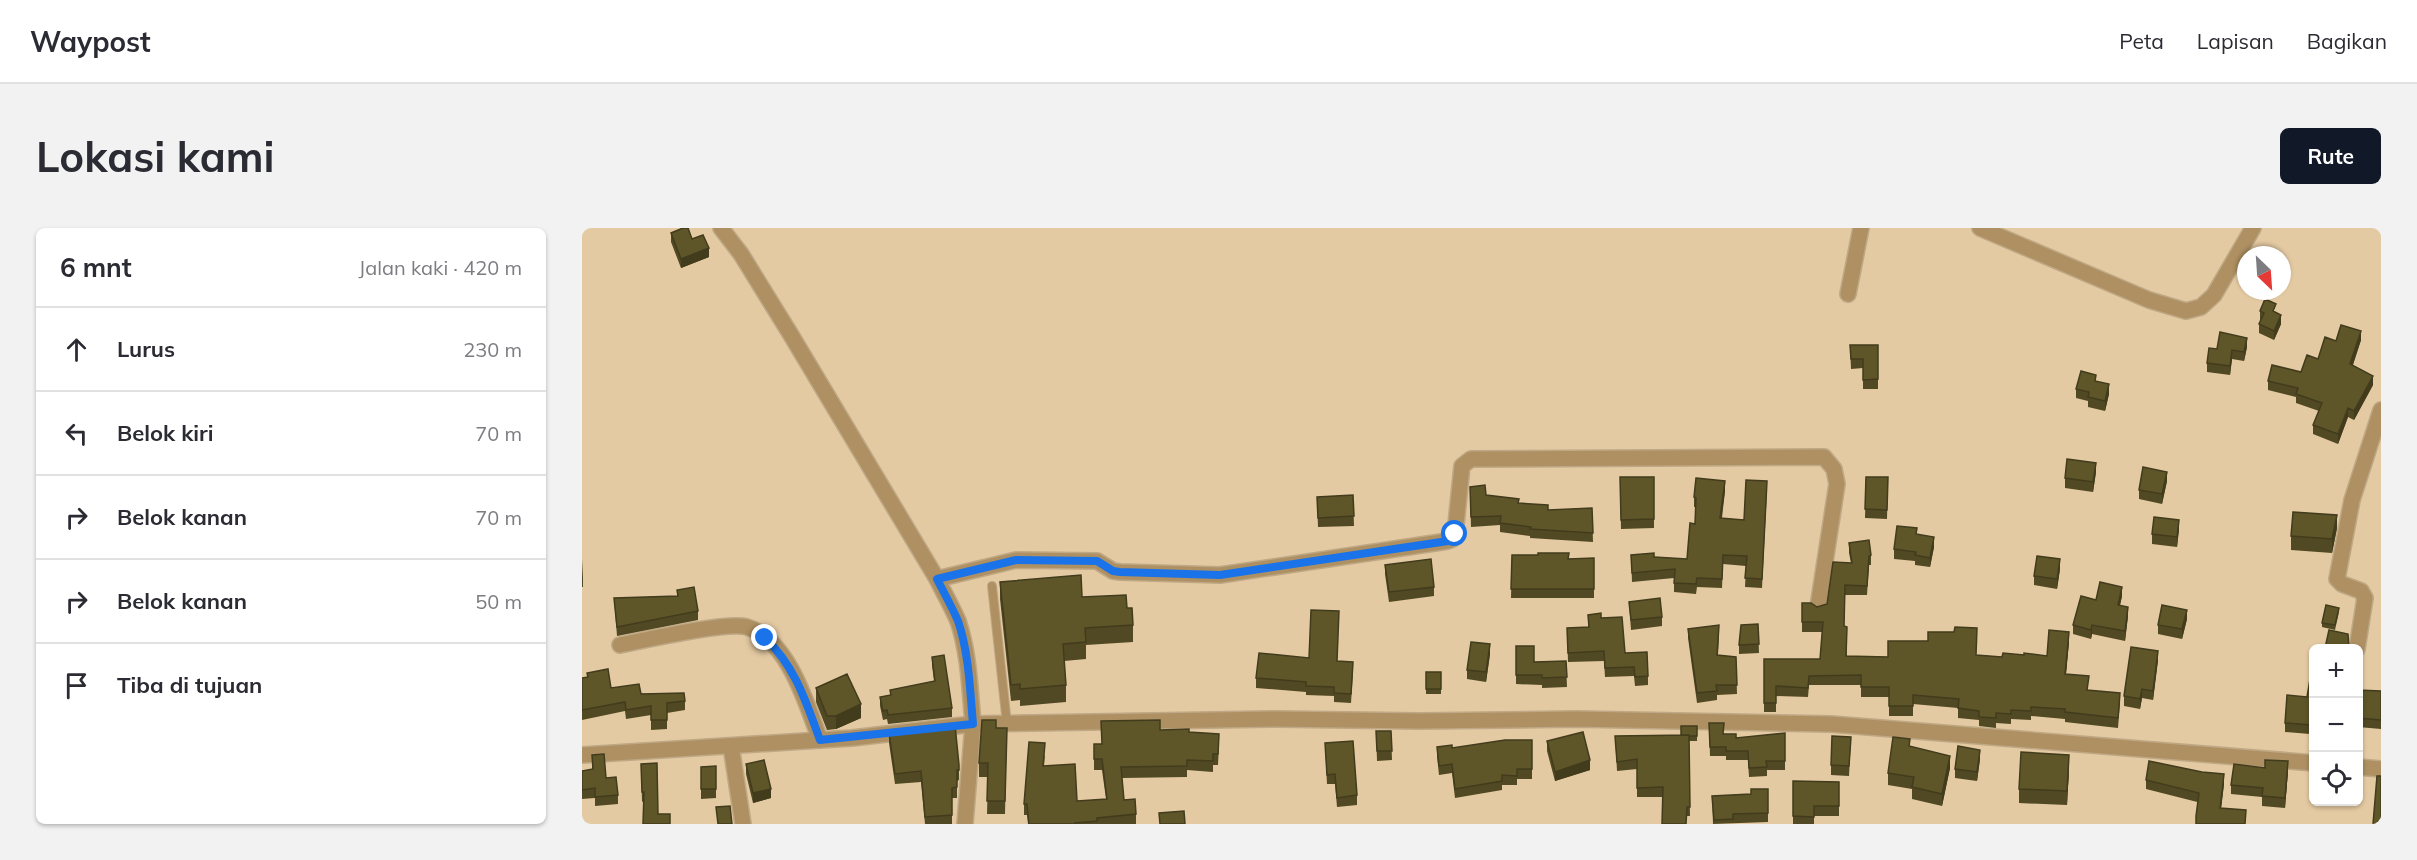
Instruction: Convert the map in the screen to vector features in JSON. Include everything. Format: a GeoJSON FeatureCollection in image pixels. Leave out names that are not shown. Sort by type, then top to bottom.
{"type":"FeatureCollection","features":[{"type":"Feature","properties":{"kind":"street"},"geometry":{"type":"LineString","coordinates":[[721,228],[741,254],[791,335],[937,579],[958,621],[969,677],[973,724],[965,824]]}},
{"type":"Feature","properties":{"kind":"street"},"geometry":{"type":"LineString","coordinates":[[1848,294],[1861,228]]}},
{"type":"Feature","properties":{"kind":"street"},"geometry":{"type":"LineString","coordinates":[[1980,228],[2149,300],[2186,311],[2201,308],[2214,295],[2253,228]]}},
{"type":"Feature","properties":{"kind":"street"},"geometry":{"type":"LineString","coordinates":[[2358,644],[2366,598],[2361,591],[2342,584],[2337,579],[2352,500],[2381,411]]}},
{"type":"Feature","properties":{"kind":"street"},"geometry":{"type":"LineString","coordinates":[[937,579],[1016,560],[1097,561],[1113,571],[1120,572],[1220,575],[1448,541],[1453,539],[1455,534],[1462,466],[1471,459],[1824,457],[1834,469],[1837,484],[1818,607]]}},
{"type":"Feature","properties":{"kind":"street"},"geometry":{"type":"LineString","coordinates":[[620,645],[729,626],[749,627],[775,647],[798,682],[820,740]]}},
{"type":"Feature","properties":{"kind":"street"},"geometry":{"type":"LineString","coordinates":[[582,755],[820,740],[973,724],[1275,719],[1419,721],[1575,719],[1831,724],[2309,763]]}},
{"type":"Feature","properties":{"kind":"street"},"geometry":{"type":"LineString","coordinates":[[731,746],[743,824]]}},
{"type":"Feature","properties":{"kind":"street"},"geometry":{"type":"LineString","coordinates":[[2363,767],[2381,769]]}},
{"type":"Feature","properties":{"kind":"lane"},"geometry":{"type":"LineString","coordinates":[[992,586],[1007,724]]}},
{"type":"Feature","properties":{"kind":"building"},"geometry":{"type":"Polygon","coordinates":[[[688,228],[692,239],[703,235],[709,248],[681,259],[671,233],[688,228]]]}},
{"type":"Feature","properties":{"kind":"building"},"geometry":{"type":"Polygon","coordinates":[[[2265,300],[2276,304],[2273,311],[2281,315],[2274,331],[2259,324],[2264,313],[2260,311],[2265,300]]]}},
{"type":"Feature","properties":{"kind":"building"},"geometry":{"type":"Polygon","coordinates":[[[2341,325],[2361,331],[2350,364],[2373,376],[2354,411],[2348,408],[2338,434],[2313,425],[2322,403],[2296,394],[2298,388],[2268,381],[2272,365],[2301,372],[2307,355],[2318,359],[2325,337],[2336,341],[2341,325]]]}},
{"type":"Feature","properties":{"kind":"building"},"geometry":{"type":"Polygon","coordinates":[[[2220,332],[2247,338],[2244,352],[2232,350],[2230,366],[2207,363],[2209,348],[2217,349],[2220,332]]]}},
{"type":"Feature","properties":{"kind":"building"},"geometry":{"type":"Polygon","coordinates":[[[1850,345],[1878,345],[1878,379],[1863,380],[1863,359],[1851,359],[1850,345]]]}},
{"type":"Feature","properties":{"kind":"building"},"geometry":{"type":"Polygon","coordinates":[[[2081,371],[2096,375],[2095,381],[2109,384],[2105,401],[2088,397],[2089,392],[2076,389],[2081,371]]]}},
{"type":"Feature","properties":{"kind":"building"},"geometry":{"type":"Polygon","coordinates":[[[2067,459],[2096,463],[2093,482],[2065,478],[2067,459]]]}},
{"type":"Feature","properties":{"kind":"building"},"geometry":{"type":"Polygon","coordinates":[[[2143,467],[2167,472],[2162,494],[2139,490],[2143,467]]]}},
{"type":"Feature","properties":{"kind":"building"},"geometry":{"type":"Polygon","coordinates":[[[1620,477],[1654,477],[1654,519],[1621,520],[1620,477]]]}},
{"type":"Feature","properties":{"kind":"building"},"geometry":{"type":"Polygon","coordinates":[[[1866,477],[1888,477],[1887,510],[1865,509],[1866,477]]]}},
{"type":"Feature","properties":{"kind":"building"},"geometry":{"type":"Polygon","coordinates":[[[1696,478],[1725,481],[1720,518],[1744,520],[1746,480],[1767,481],[1762,579],[1745,578],[1747,556],[1723,555],[1722,579],[1697,578],[1696,584],[1674,583],[1675,569],[1632,573],[1631,555],[1654,553],[1654,557],[1687,559],[1690,523],[1695,524],[1696,478]]]}},
{"type":"Feature","properties":{"kind":"building"},"geometry":{"type":"Polygon","coordinates":[[[1485,485],[1486,495],[1519,499],[1518,503],[1548,505],[1548,510],[1592,508],[1593,533],[1530,529],[1531,527],[1500,523],[1501,516],[1471,517],[1470,487],[1485,485]]]}},
{"type":"Feature","properties":{"kind":"building"},"geometry":{"type":"Polygon","coordinates":[[[1353,495],[1354,516],[1318,518],[1317,497],[1353,495]]]}},
{"type":"Feature","properties":{"kind":"building"},"geometry":{"type":"Polygon","coordinates":[[[2293,512],[2337,515],[2332,539],[2291,536],[2293,512]]]}},
{"type":"Feature","properties":{"kind":"building"},"geometry":{"type":"Polygon","coordinates":[[[2154,517],[2179,520],[2177,537],[2152,534],[2154,517]]]}},
{"type":"Feature","properties":{"kind":"building"},"geometry":{"type":"Polygon","coordinates":[[[1897,526],[1917,528],[1916,534],[1934,537],[1930,558],[1915,555],[1916,552],[1894,549],[1897,526]]]}},
{"type":"Feature","properties":{"kind":"building"},"geometry":{"type":"Polygon","coordinates":[[[1869,540],[1871,555],[1869,556],[1867,586],[1845,585],[1846,656],[1888,657],[1888,641],[1928,641],[1928,632],[1954,632],[1955,627],[1977,628],[1976,655],[2002,657],[2003,653],[2024,655],[2024,653],[2047,656],[2049,630],[2069,632],[2065,674],[2089,676],[2087,690],[2120,693],[2118,718],[2065,712],[2065,709],[2031,707],[2031,711],[2011,710],[2011,714],[1996,713],[1996,718],[1979,717],[1979,711],[1958,708],[1959,699],[1913,695],[1913,706],[1889,706],[1889,687],[1861,687],[1861,675],[1809,676],[1808,688],[1776,686],[1776,703],[1764,703],[1764,659],[1820,659],[1823,622],[1802,622],[1802,603],[1811,603],[1817,607],[1827,604],[1833,562],[1852,563],[1849,543],[1869,540]]]}},
{"type":"Feature","properties":{"kind":"building"},"geometry":{"type":"Polygon","coordinates":[[[1538,553],[1569,553],[1568,559],[1594,558],[1594,589],[1511,589],[1512,555],[1538,555],[1538,553]]]}},
{"type":"Feature","properties":{"kind":"building"},"geometry":{"type":"Polygon","coordinates":[[[2037,556],[2060,559],[2057,579],[2034,576],[2037,556]]]}},
{"type":"Feature","properties":{"kind":"building"},"geometry":{"type":"Polygon","coordinates":[[[1431,559],[1434,587],[1389,592],[1385,565],[1431,559]]]}},
{"type":"Feature","properties":{"kind":"building"},"geometry":{"type":"Polygon","coordinates":[[[1081,575],[1082,597],[1126,595],[1127,608],[1132,608],[1133,625],[1085,628],[1086,642],[1063,644],[1066,685],[1020,689],[1020,684],[1011,685],[1000,582],[1081,575]]]}},
{"type":"Feature","properties":{"kind":"building"},"geometry":{"type":"Polygon","coordinates":[[[2100,582],[2122,587],[2118,605],[2128,607],[2125,631],[2092,625],[2091,630],[2073,625],[2081,596],[2096,600],[2100,582]]]}},
{"type":"Feature","properties":{"kind":"building"},"geometry":{"type":"Polygon","coordinates":[[[694,587],[698,611],[617,627],[614,598],[678,596],[677,590],[694,587]]]}},
{"type":"Feature","properties":{"kind":"building"},"geometry":{"type":"Polygon","coordinates":[[[1660,598],[1662,617],[1631,620],[1629,602],[1660,598]]]}},
{"type":"Feature","properties":{"kind":"building"},"geometry":{"type":"Polygon","coordinates":[[[2162,605],[2187,610],[2182,629],[2158,625],[2162,605]]]}},
{"type":"Feature","properties":{"kind":"building"},"geometry":{"type":"Polygon","coordinates":[[[2326,605],[2339,608],[2335,625],[2322,623],[2326,605]]]}},
{"type":"Feature","properties":{"kind":"building"},"geometry":{"type":"Polygon","coordinates":[[[1311,610],[1339,611],[1337,661],[1353,662],[1351,694],[1334,693],[1334,687],[1306,686],[1306,682],[1256,678],[1259,653],[1309,658],[1311,610]]]}},
{"type":"Feature","properties":{"kind":"building"},"geometry":{"type":"Polygon","coordinates":[[[1601,613],[1601,618],[1622,617],[1625,653],[1647,652],[1648,676],[1635,677],[1634,667],[1605,668],[1604,651],[1568,653],[1567,628],[1589,627],[1588,615],[1601,613]]]}},
{"type":"Feature","properties":{"kind":"building"},"geometry":{"type":"Polygon","coordinates":[[[1758,624],[1759,644],[1739,645],[1741,625],[1758,624]]]}},
{"type":"Feature","properties":{"kind":"building"},"geometry":{"type":"Polygon","coordinates":[[[1719,625],[1717,655],[1736,657],[1737,685],[1716,685],[1717,691],[1697,693],[1688,629],[1719,625]]]}},
{"type":"Feature","properties":{"kind":"building"},"geometry":{"type":"Polygon","coordinates":[[[2329,630],[2348,634],[2349,644],[2326,644],[2329,630]]]}},
{"type":"Feature","properties":{"kind":"building"},"geometry":{"type":"Polygon","coordinates":[[[1471,642],[1490,644],[1486,672],[1467,670],[1471,642]]]}},
{"type":"Feature","properties":{"kind":"building"},"geometry":{"type":"Polygon","coordinates":[[[1516,646],[1534,646],[1534,662],[1566,661],[1567,677],[1542,678],[1542,675],[1516,675],[1516,646]]]}},
{"type":"Feature","properties":{"kind":"building"},"geometry":{"type":"Polygon","coordinates":[[[2131,647],[2158,651],[2153,691],[2142,689],[2140,699],[2124,696],[2131,647]]]}},
{"type":"Feature","properties":{"kind":"building"},"geometry":{"type":"Polygon","coordinates":[[[944,655],[952,708],[888,715],[887,710],[883,711],[880,697],[891,695],[890,690],[935,681],[932,657],[944,655]]]}},
{"type":"Feature","properties":{"kind":"building"},"geometry":{"type":"Polygon","coordinates":[[[608,669],[611,688],[639,684],[641,694],[684,693],[685,701],[667,703],[667,720],[651,720],[651,706],[626,710],[625,702],[582,710],[582,678],[588,677],[587,673],[608,669]]]}},
{"type":"Feature","properties":{"kind":"building"},"geometry":{"type":"Polygon","coordinates":[[[1426,672],[1441,672],[1441,689],[1426,689],[1426,672]]]}},
{"type":"Feature","properties":{"kind":"building"},"geometry":{"type":"Polygon","coordinates":[[[847,674],[861,704],[836,716],[827,716],[816,688],[847,674]]]}},
{"type":"Feature","properties":{"kind":"building"},"geometry":{"type":"Polygon","coordinates":[[[2309,685],[2309,725],[2285,723],[2287,695],[2307,697],[2309,685]]]}},
{"type":"Feature","properties":{"kind":"building"},"geometry":{"type":"Polygon","coordinates":[[[2363,690],[2381,691],[2381,720],[2363,718],[2363,690]]]}},
{"type":"Feature","properties":{"kind":"building"},"geometry":{"type":"Polygon","coordinates":[[[982,720],[996,720],[996,728],[1007,728],[1005,801],[987,801],[988,763],[979,763],[982,720]]]}},
{"type":"Feature","properties":{"kind":"building"},"geometry":{"type":"Polygon","coordinates":[[[1160,720],[1160,730],[1189,729],[1189,732],[1219,734],[1218,754],[1213,754],[1213,761],[1187,760],[1187,766],[1121,767],[1124,800],[1135,799],[1136,814],[1097,818],[1097,821],[1075,824],[1029,824],[1027,804],[1024,804],[1029,742],[1045,743],[1043,766],[1075,764],[1077,801],[1107,799],[1102,759],[1094,759],[1094,744],[1102,744],[1101,721],[1160,720]]]}},
{"type":"Feature","properties":{"kind":"building"},"geometry":{"type":"Polygon","coordinates":[[[1709,723],[1724,723],[1723,734],[1736,734],[1736,738],[1785,733],[1785,761],[1766,761],[1767,767],[1749,768],[1748,751],[1726,751],[1726,747],[1710,747],[1709,723]]]}},
{"type":"Feature","properties":{"kind":"building"},"geometry":{"type":"Polygon","coordinates":[[[955,725],[959,770],[957,770],[957,787],[952,788],[952,815],[925,817],[921,771],[895,774],[889,733],[955,725]]]}},
{"type":"Feature","properties":{"kind":"building"},"geometry":{"type":"Polygon","coordinates":[[[1681,726],[1697,726],[1697,736],[1681,735],[1681,726]]]}},
{"type":"Feature","properties":{"kind":"building"},"geometry":{"type":"Polygon","coordinates":[[[1376,731],[1391,731],[1392,751],[1377,751],[1376,731]]]}},
{"type":"Feature","properties":{"kind":"building"},"geometry":{"type":"Polygon","coordinates":[[[1583,732],[1590,760],[1555,772],[1547,741],[1583,732]]]}},
{"type":"Feature","properties":{"kind":"building"},"geometry":{"type":"Polygon","coordinates":[[[1689,735],[1690,807],[1687,807],[1686,824],[1662,824],[1663,787],[1637,788],[1637,759],[1617,762],[1615,736],[1689,735]]]}},
{"type":"Feature","properties":{"kind":"building"},"geometry":{"type":"Polygon","coordinates":[[[1832,736],[1851,737],[1849,766],[1831,765],[1832,736]]]}},
{"type":"Feature","properties":{"kind":"building"},"geometry":{"type":"Polygon","coordinates":[[[1893,737],[1910,739],[1909,746],[1950,756],[1942,794],[1912,787],[1914,777],[1888,773],[1893,737]]]}},
{"type":"Feature","properties":{"kind":"building"},"geometry":{"type":"Polygon","coordinates":[[[1505,740],[1532,740],[1532,769],[1517,769],[1517,776],[1502,775],[1502,781],[1455,789],[1452,764],[1439,766],[1437,747],[1452,745],[1452,748],[1505,740]]]}},
{"type":"Feature","properties":{"kind":"building"},"geometry":{"type":"Polygon","coordinates":[[[1353,741],[1357,795],[1337,798],[1335,774],[1327,775],[1325,743],[1353,741]]]}},
{"type":"Feature","properties":{"kind":"building"},"geometry":{"type":"Polygon","coordinates":[[[1958,746],[1980,750],[1977,772],[1955,769],[1958,746]]]}},
{"type":"Feature","properties":{"kind":"building"},"geometry":{"type":"Polygon","coordinates":[[[2021,752],[2069,755],[2067,791],[2019,789],[2021,752]]]}},
{"type":"Feature","properties":{"kind":"building"},"geometry":{"type":"Polygon","coordinates":[[[604,754],[606,778],[616,777],[618,795],[595,797],[595,788],[582,790],[582,771],[593,769],[592,755],[604,754]]]}},
{"type":"Feature","properties":{"kind":"building"},"geometry":{"type":"Polygon","coordinates":[[[764,760],[771,789],[753,793],[746,764],[764,760]]]}},
{"type":"Feature","properties":{"kind":"building"},"geometry":{"type":"Polygon","coordinates":[[[2265,760],[2288,761],[2285,798],[2262,796],[2263,788],[2231,785],[2234,764],[2265,768],[2265,760]]]}},
{"type":"Feature","properties":{"kind":"building"},"geometry":{"type":"Polygon","coordinates":[[[2149,761],[2224,774],[2220,808],[2246,810],[2245,824],[2196,824],[2199,793],[2146,780],[2149,761]]]}},
{"type":"Feature","properties":{"kind":"building"},"geometry":{"type":"Polygon","coordinates":[[[657,763],[658,814],[670,814],[670,824],[643,824],[644,792],[642,792],[641,764],[657,763]]]}},
{"type":"Feature","properties":{"kind":"building"},"geometry":{"type":"Polygon","coordinates":[[[716,766],[716,789],[701,789],[701,767],[716,766]]]}},
{"type":"Feature","properties":{"kind":"building"},"geometry":{"type":"Polygon","coordinates":[[[2377,776],[2381,776],[2381,824],[2373,824],[2377,776]]]}},
{"type":"Feature","properties":{"kind":"building"},"geometry":{"type":"Polygon","coordinates":[[[1793,781],[1839,782],[1839,806],[1814,806],[1814,817],[1793,816],[1793,781]]]}},
{"type":"Feature","properties":{"kind":"building"},"geometry":{"type":"Polygon","coordinates":[[[1751,789],[1768,789],[1768,813],[1733,814],[1733,819],[1714,820],[1712,796],[1751,794],[1751,789]]]}},
{"type":"Feature","properties":{"kind":"building"},"geometry":{"type":"Polygon","coordinates":[[[730,806],[732,824],[718,824],[716,807],[730,806]]]}},
{"type":"Feature","properties":{"kind":"building"},"geometry":{"type":"Polygon","coordinates":[[[1184,811],[1185,824],[1160,824],[1159,813],[1184,811]]]}},
{"type":"Feature","properties":{"kind":"route"},"geometry":{"type":"LineString","coordinates":[[765,638],[775,647],[798,682],[820,740],[973,724],[969,677],[958,621],[937,579],[1016,560],[1097,561],[1113,571],[1120,572],[1220,575],[1448,541],[1453,539],[1455,534]]}}]}
